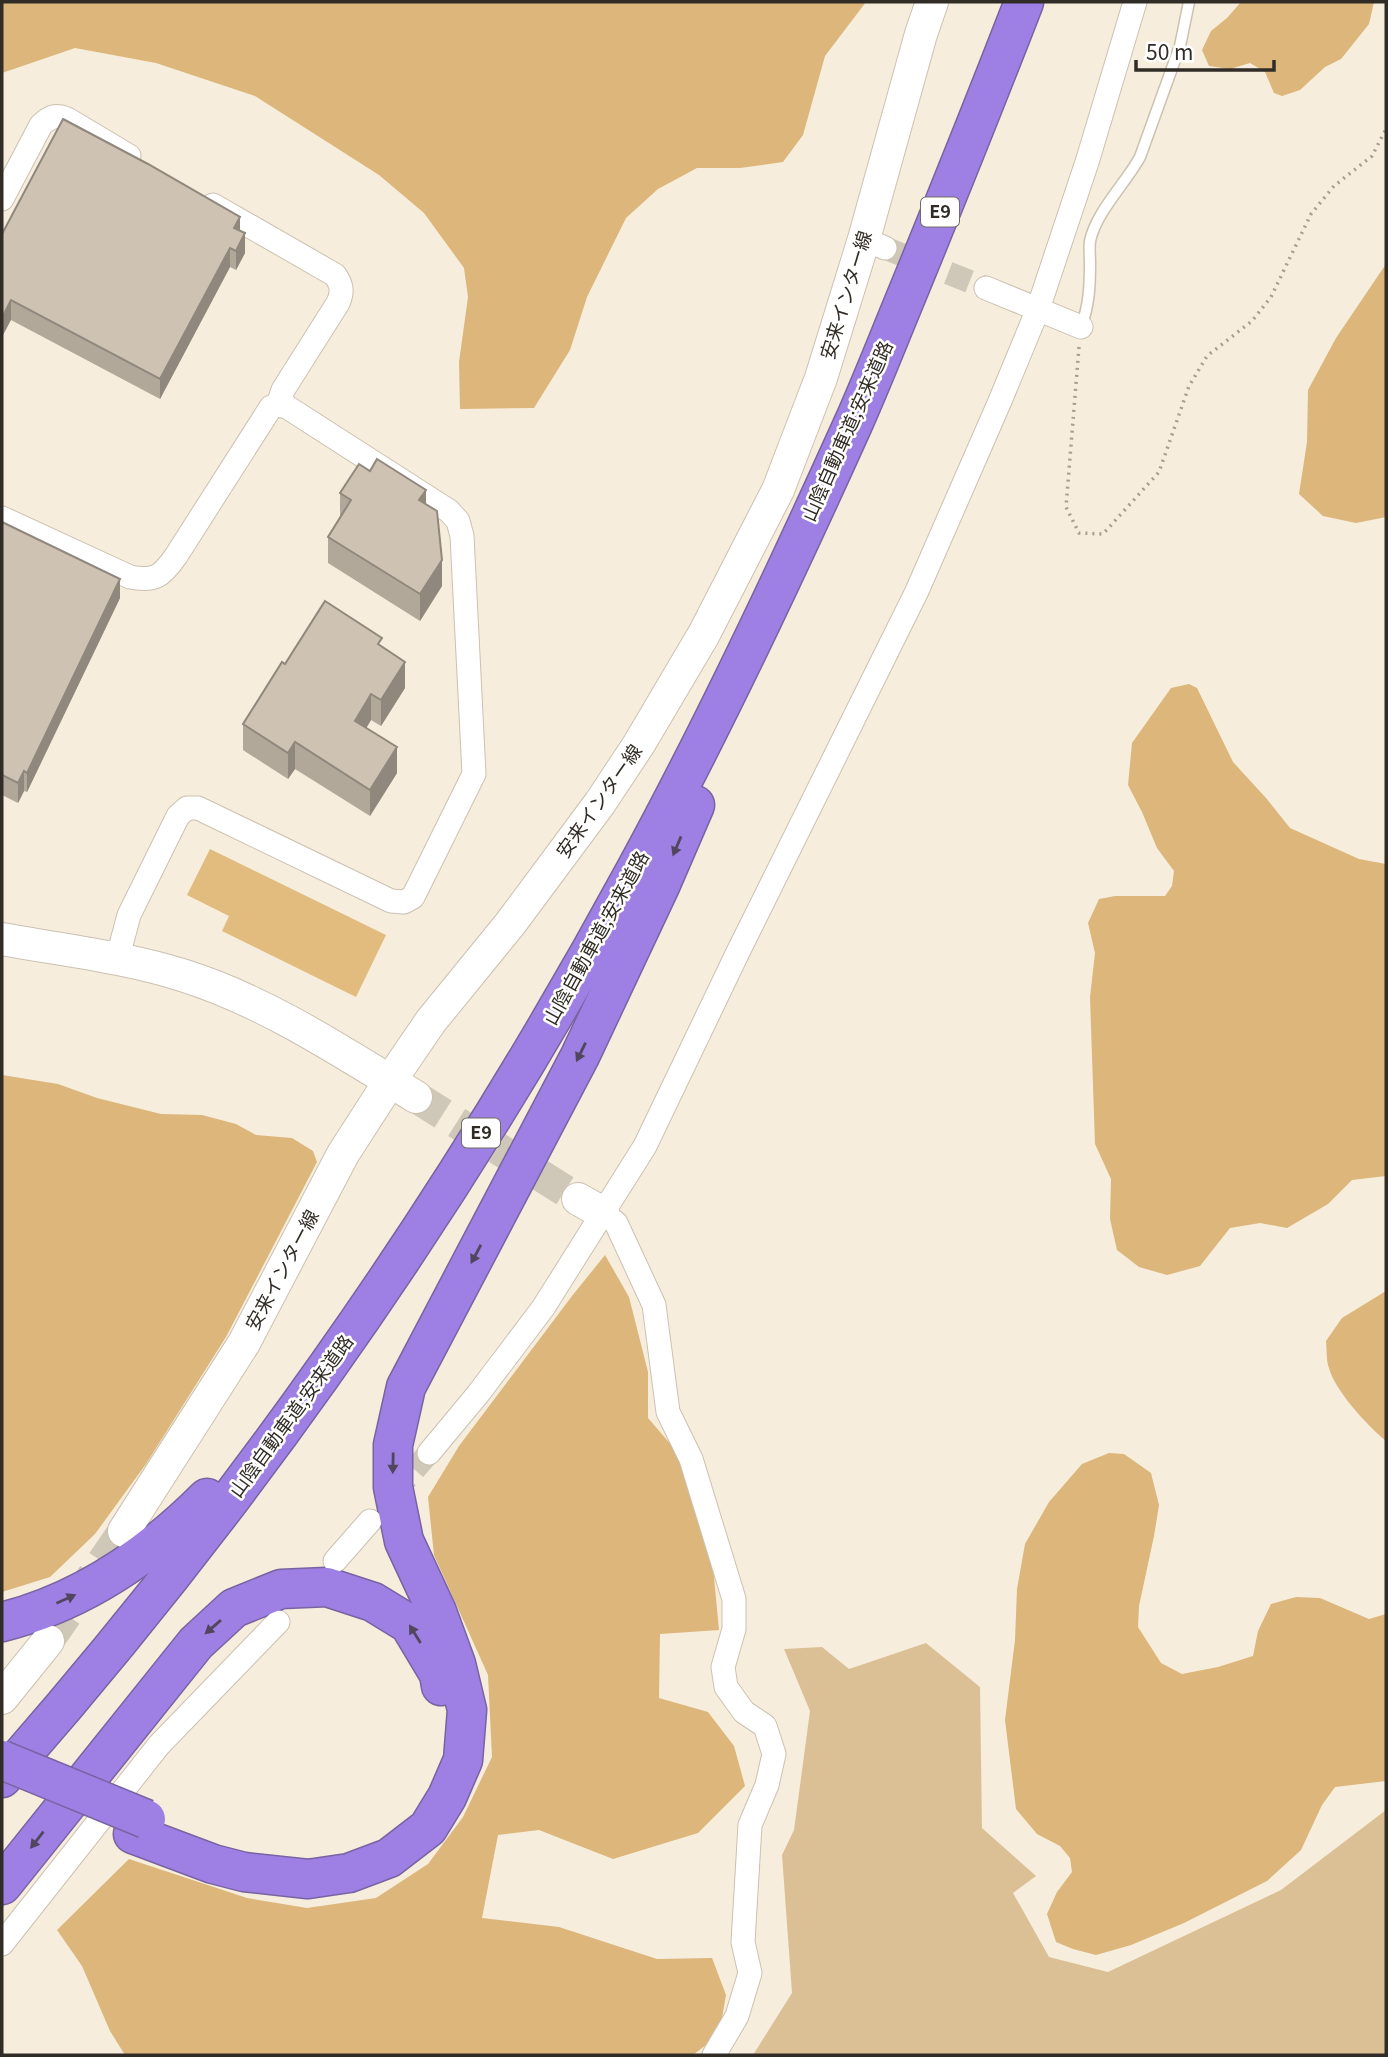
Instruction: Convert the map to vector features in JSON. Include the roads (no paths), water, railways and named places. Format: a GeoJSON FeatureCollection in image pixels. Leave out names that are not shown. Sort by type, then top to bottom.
{"type":"FeatureCollection","features":[{"type":"Feature","properties":{"kind":"highway","name":"山陰自動車道;安来道路"},"geometry":{"type":"LineString","coordinates":[[2,1778],[132,1624],[283,1429],[356,1326],[460,1168],[565,994],[635,870],[710,726],[854,421],[1024,2]]}},
{"type":"Feature","properties":{"kind":"highway"},"geometry":{"type":"LineString","coordinates":[[2,1760],[213,1864],[244,1872],[308,1880],[349,1873],[389,1858],[428,1828],[447,1797],[463,1760],[467,1710],[452,1651],[404,1541],[393,1487],[393,1445],[407,1387],[580,1056],[660,886],[778,613],[854,421]]}},
{"type":"Feature","properties":{"kind":"highway"},"geometry":{"type":"LineString","coordinates":[[2,1622],[72,1597],[118,1573],[160,1542],[206,1499],[244,1452],[283,1429]]}},
{"type":"Feature","properties":{"kind":"highway"},"geometry":{"type":"LineString","coordinates":[[2,1778],[139,1826],[186,1836],[258,1857],[316,1862],[366,1850],[410,1821],[436,1782],[449,1727],[439,1674],[409,1624],[373,1602],[327,1587],[281,1589],[234,1608],[196,1643],[2,1885]]}},
{"type":"Feature","properties":{"kind":"main road","name":"安来インター線"},"geometry":{"type":"LineString","coordinates":[[124,1531],[244,1343],[344,1154],[403,1089],[431,1021],[510,924],[600,803],[639,744],[704,634],[778,490],[875,244],[920,34],[932,2]]}},
{"type":"Feature","properties":{"kind":"main road"},"geometry":{"type":"LineString","coordinates":[[2,939],[185,975],[237,995],[403,1089]]}},
{"type":"Feature","properties":{"kind":"main road"},"geometry":{"type":"LineString","coordinates":[[2,1698],[48,1641]]}},
{"type":"Feature","properties":{"kind":"street"},"geometry":{"type":"LineString","coordinates":[[429,1453],[543,1308],[590,1206],[645,1146],[917,591],[1038,309],[1088,159],[1135,2]]}},
{"type":"Feature","properties":{"kind":"street"},"geometry":{"type":"LineString","coordinates":[[2,199],[41,125],[49,118],[58,116],[148,167]]}},
{"type":"Feature","properties":{"kind":"street"},"geometry":{"type":"LineString","coordinates":[[195,194],[335,275],[340,283],[342,293],[338,303],[283,390],[278,405]]}},
{"type":"Feature","properties":{"kind":"street"},"geometry":{"type":"LineString","coordinates":[[986,288],[1081,327]]}},
{"type":"Feature","properties":{"kind":"street"},"geometry":{"type":"LineString","coordinates":[[2,518],[130,577],[146,580],[159,576],[176,556],[271,407],[278,405],[287,407],[449,511],[458,521],[462,536],[474,774],[413,897],[404,902],[391,901],[198,808],[187,808],[178,816],[129,915],[117,960]]}},
{"type":"Feature","properties":{"kind":"street"},"geometry":{"type":"LineString","coordinates":[[590,1206],[616,1223],[654,1305],[668,1412],[691,1459],[734,1599],[734,1629],[723,1667],[726,1687],[744,1712],[765,1726],[774,1754],[767,1785],[750,1825],[743,1942],[750,1973],[737,2016],[714,2055]]}},
{"type":"Feature","properties":{"kind":"street"},"geometry":{"type":"LineString","coordinates":[[335,1561],[370,1521]]}},
{"type":"Feature","properties":{"kind":"street"},"geometry":{"type":"LineString","coordinates":[[2,1944],[159,1745],[278,1622]]}},
{"type":"Feature","properties":{"kind":"lane"},"geometry":{"type":"LineString","coordinates":[[1081,327],[1087,312],[1090,286],[1090,242],[1101,217],[1140,157],[1180,46],[1189,2]]}},
{"type":"Feature","properties":{"kind":"tunnel"},"geometry":{"type":"LineString","coordinates":[[885,248],[986,288]]}},
{"type":"Feature","properties":{"kind":"tunnel"},"geometry":{"type":"LineString","coordinates":[[416,1097],[578,1199]]}},
{"type":"Feature","properties":{"kind":"tunnel"},"geometry":{"type":"LineString","coordinates":[[392,1495],[429,1453]]}},
{"type":"Feature","properties":{"kind":"tunnel"},"geometry":{"type":"LineString","coordinates":[[48,1641],[124,1531]]}}]}
